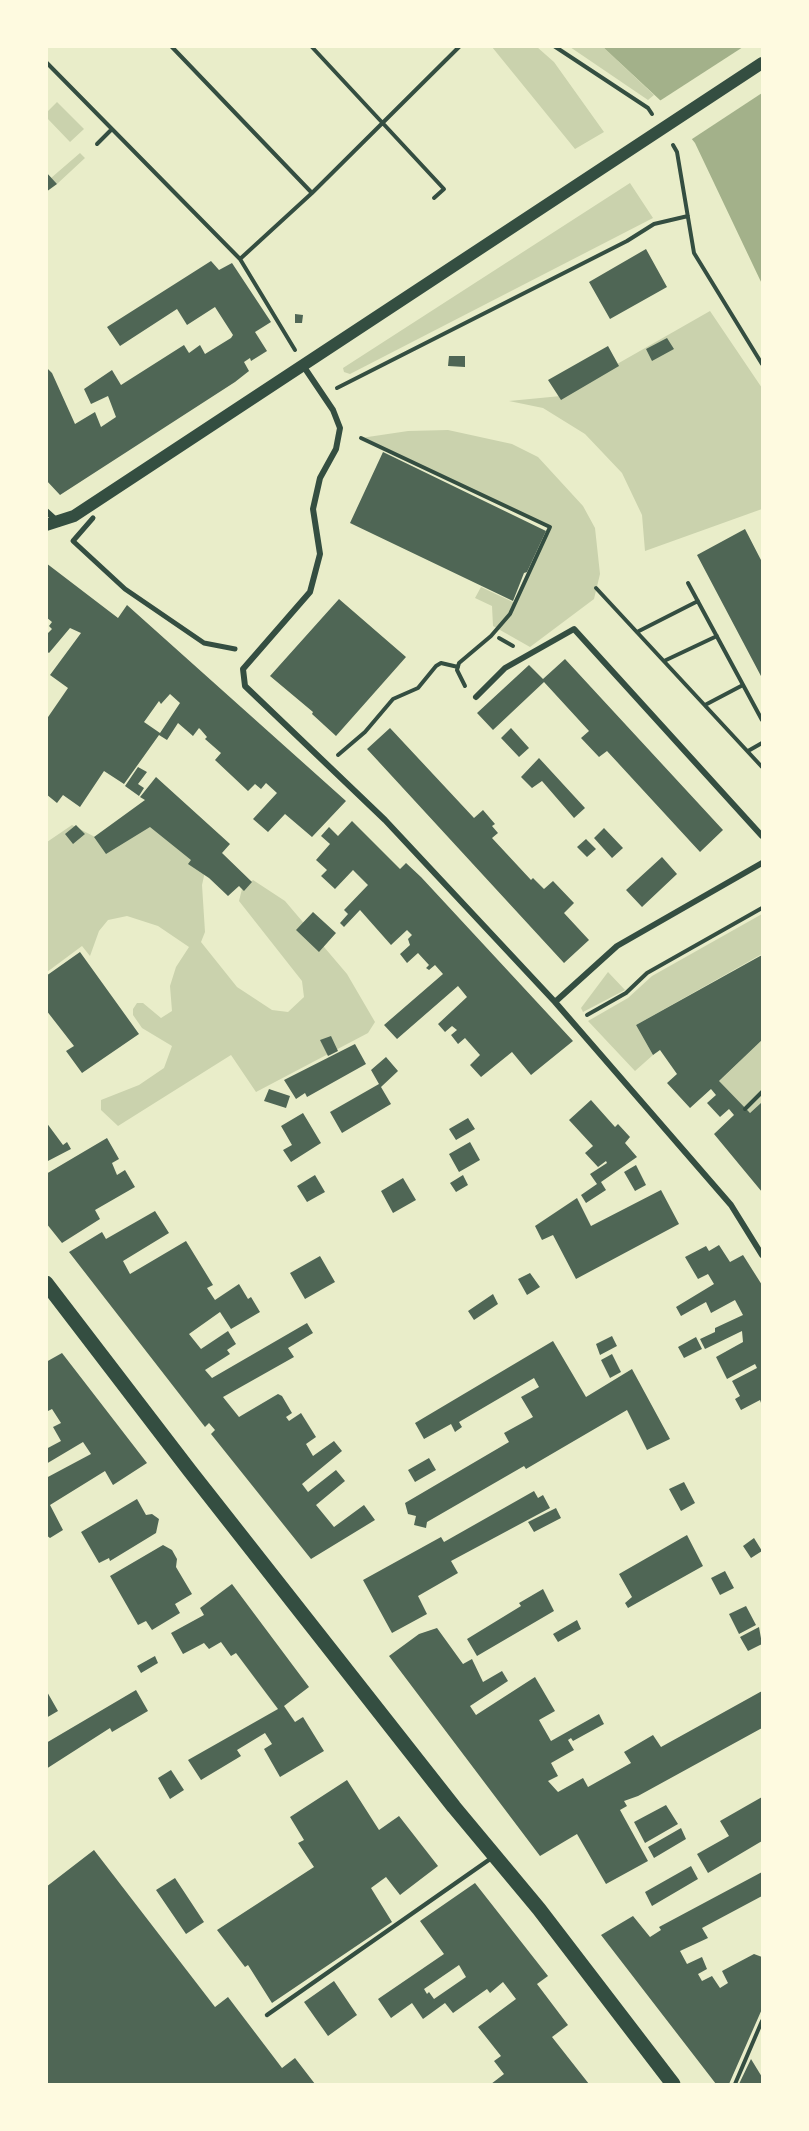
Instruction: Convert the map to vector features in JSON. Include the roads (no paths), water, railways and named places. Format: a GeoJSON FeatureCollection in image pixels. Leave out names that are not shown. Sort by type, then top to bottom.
{"type":"FeatureCollection","features":[{"type":"Feature","properties":{"kind":"main road"},"geometry":{"type":"LineString","coordinates":[[52,523],[74,516],[762,63]]}},
{"type":"Feature","properties":{"kind":"main road"},"geometry":{"type":"LineString","coordinates":[[46,1283],[205,1490],[539,1909],[673,2085]]}},
{"type":"Feature","properties":{"kind":"street"},"geometry":{"type":"LineString","coordinates":[[302,364],[333,410],[340,428],[336,449],[320,478],[313,508],[320,554],[310,592],[243,669],[245,686],[385,820],[555,1002],[731,1205],[762,1255]]}},
{"type":"Feature","properties":{"kind":"street"},"geometry":{"type":"LineString","coordinates":[[46,511],[52,523]]}},
{"type":"Feature","properties":{"kind":"street"},"geometry":{"type":"LineString","coordinates":[[93,518],[73,541],[125,589],[204,643],[236,649]]}},
{"type":"Feature","properties":{"kind":"street"},"geometry":{"type":"LineString","coordinates":[[476,697],[505,668],[574,629],[762,836]]}},
{"type":"Feature","properties":{"kind":"street"},"geometry":{"type":"LineString","coordinates":[[555,1002],[617,946],[762,863]]}},
{"type":"Feature","properties":{"kind":"lane"},"geometry":{"type":"LineString","coordinates":[[267,2015],[495,1856]]}}]}
